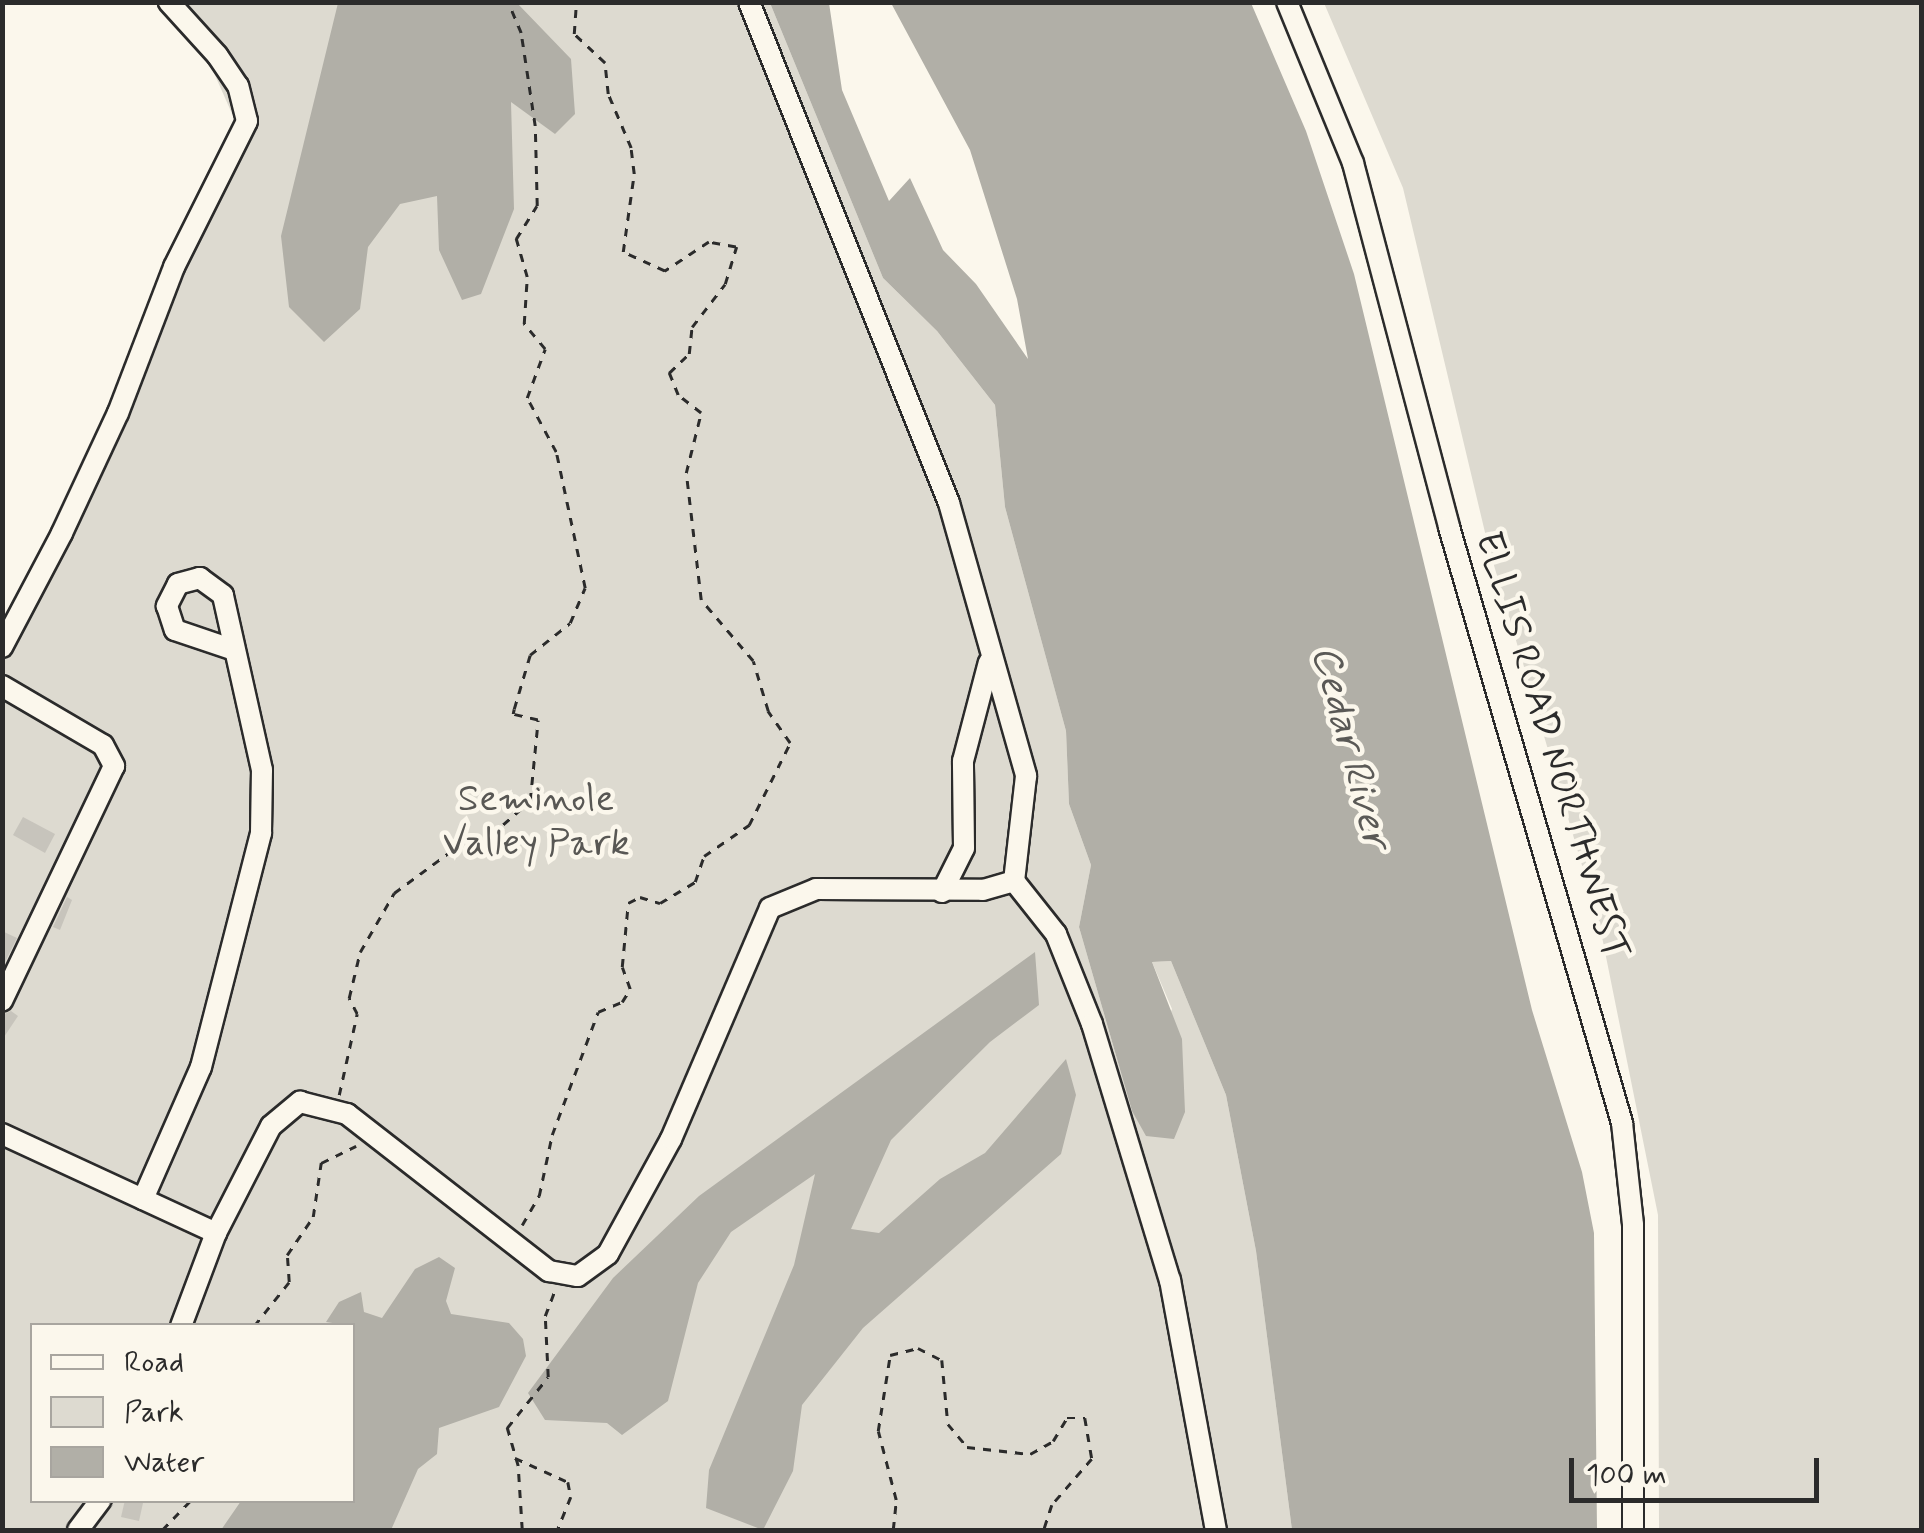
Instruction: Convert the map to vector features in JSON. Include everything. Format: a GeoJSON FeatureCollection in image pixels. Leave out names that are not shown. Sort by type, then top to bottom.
{"type":"FeatureCollection","features":[{"type":"Feature","properties":{"kind":"street"},"geometry":{"type":"LineString","coordinates":[[2,647],[70,516],[174,267],[248,121],[228,70],[169,2]]}},
{"type":"Feature","properties":{"kind":"street"},"geometry":{"type":"LineString","coordinates":[[749,2],[949,504],[1026,776],[1014,881],[1056,934],[1092,1024],[1170,1280],[1216,1530]]}},
{"type":"Feature","properties":{"kind":"street","name":"ELLIS ROAD NORTHWEST"},"geometry":{"type":"LineString","coordinates":[[1287,2],[1353,163],[1454,545],[1622,1123],[1633,1226],[1634,1530]]}},
{"type":"Feature","properties":{"kind":"street"},"geometry":{"type":"LineString","coordinates":[[143,1199],[200,1066],[260,833],[262,770],[234,650]]}},
{"type":"Feature","properties":{"kind":"street"},"geometry":{"type":"LineString","coordinates":[[942,892],[964,848],[963,760],[990,658]]}},
{"type":"Feature","properties":{"kind":"street"},"geometry":{"type":"LineString","coordinates":[[2,686],[103,745],[114,766],[2,1001]]}},
{"type":"Feature","properties":{"kind":"street"},"geometry":{"type":"LineString","coordinates":[[183,1323],[216,1233],[271,1126],[300,1102],[335,1111],[381,1138],[515,1240],[549,1271],[578,1276],[608,1254],[670,1140],[770,908],[816,889],[942,892],[1014,881]]}},
{"type":"Feature","properties":{"kind":"street"},"geometry":{"type":"LineString","coordinates":[[2,1134],[216,1233]]}},
{"type":"Feature","properties":{"kind":"street"},"geometry":{"type":"LineString","coordinates":[[78,1530],[99,1503]]}},
{"type":"Feature","properties":{"kind":"path"},"geometry":{"type":"LineString","coordinates":[[335,1111],[357,1014],[349,998],[360,952],[401,887],[454,849],[491,836],[530,800],[538,720],[513,714],[530,655],[570,623],[585,588],[556,452],[528,404],[528,383],[546,349],[524,324],[526,278],[516,239],[537,206],[534,126],[522,33],[508,2]]}},
{"type":"Feature","properties":{"kind":"path"},"geometry":{"type":"LineString","coordinates":[[515,1240],[539,1196],[552,1135],[574,1089],[598,1012],[622,1002],[630,989],[622,967],[628,903],[640,897],[660,903],[694,882],[704,856],[749,825],[790,743],[768,710],[753,660],[700,600],[686,473],[701,414],[678,395],[670,373],[689,354],[695,320],[725,284],[736,247],[709,242],[666,271],[623,252],[634,174],[632,148],[608,94],[605,63],[574,34],[576,2]]}},
{"type":"Feature","properties":{"kind":"path"},"geometry":{"type":"LineString","coordinates":[[256,1323],[289,1282],[288,1256],[313,1216],[320,1163],[381,1138]]}},
{"type":"Feature","properties":{"kind":"path"},"geometry":{"type":"LineString","coordinates":[[522,1530],[508,1428],[548,1377],[545,1316],[564,1274]]}},
{"type":"Feature","properties":{"kind":"path"},"geometry":{"type":"LineString","coordinates":[[894,1530],[896,1500],[878,1430],[890,1356],[918,1348],[942,1360],[948,1424],[968,1447],[1030,1454],[1053,1441],[1067,1418],[1085,1418],[1092,1459],[1052,1504],[1044,1530]]}},
{"type":"Feature","properties":{"kind":"path"},"geometry":{"type":"LineString","coordinates":[[514,1458],[568,1482],[571,1497],[558,1530]]}},
{"type":"Feature","properties":{"kind":"path"},"geometry":{"type":"LineString","coordinates":[[162,1530],[187,1503]]}},
{"type":"Feature","properties":{"kind":"green space","name":"Seminole Valley Park"},"geometry":{"type":"Polygon","coordinates":[[[183,3],[770,3],[883,278],[937,331],[995,405],[1005,507],[1066,731],[1069,804],[1091,865],[1079,927],[1132,1111],[1172,1009],[1152,962],[1171,961],[1226,1095],[1256,1251],[1292,1530],[3,1530],[3,662],[241,134],[183,3]]]}},
{"type":"Feature","properties":{"kind":"green space"},"geometry":{"type":"Polygon","coordinates":[[[1324,3],[1921,3],[1921,1530],[1659,1530],[1658,1215],[1600,927],[1488,545],[1403,188],[1324,3]]]}},
{"type":"Feature","properties":{"kind":"water"},"geometry":{"type":"Polygon","coordinates":[[[338,3],[517,3],[571,59],[575,114],[555,134],[511,102],[514,209],[481,294],[462,300],[439,250],[437,196],[400,204],[368,247],[360,309],[324,342],[289,307],[281,236],[338,3]]]}},
{"type":"Feature","properties":{"kind":"water","name":"Cedar River"},"geometry":{"type":"Polygon","coordinates":[[[770,3],[829,3],[842,90],[889,201],[910,178],[943,250],[976,284],[1028,359],[1017,299],[970,150],[891,3],[1251,3],[1306,131],[1354,274],[1532,1010],[1582,1172],[1594,1233],[1597,1530],[1292,1530],[1256,1251],[1226,1095],[1171,961],[1152,962],[1182,1039],[1185,1112],[1174,1139],[1146,1136],[1132,1111],[1079,927],[1091,865],[1069,804],[1066,731],[1005,507],[995,405],[937,331],[883,278],[770,3]]]}},
{"type":"Feature","properties":{"kind":"water"},"geometry":{"type":"Polygon","coordinates":[[[1035,952],[1039,1005],[990,1042],[891,1140],[851,1229],[879,1233],[940,1179],[985,1153],[1066,1059],[1076,1095],[1061,1154],[863,1328],[802,1405],[793,1471],[763,1530],[706,1508],[709,1470],[794,1265],[815,1174],[731,1232],[698,1283],[668,1401],[622,1435],[607,1423],[545,1420],[528,1393],[613,1278],[699,1196],[1035,952]]]}},
{"type":"Feature","properties":{"kind":"water"},"geometry":{"type":"Polygon","coordinates":[[[439,1257],[455,1268],[446,1301],[451,1314],[509,1323],[523,1339],[526,1356],[499,1407],[439,1428],[437,1454],[418,1469],[391,1530],[221,1530],[240,1503],[355,1503],[355,1323],[326,1322],[339,1302],[361,1292],[364,1312],[382,1318],[415,1269],[439,1257]]]}},
{"type":"Feature","properties":{"kind":"building"},"geometry":{"type":"Polygon","coordinates":[[[23,817],[55,834],[45,853],[13,835],[23,817]]]}},
{"type":"Feature","properties":{"kind":"building"},"geometry":{"type":"Polygon","coordinates":[[[67,897],[72,900],[60,930],[53,927],[67,897]]]}},
{"type":"Feature","properties":{"kind":"building"},"geometry":{"type":"Polygon","coordinates":[[[2,931],[17,938],[2,968],[2,931]]]}},
{"type":"Feature","properties":{"kind":"building"},"geometry":{"type":"Polygon","coordinates":[[[11,1011],[18,1016],[2,1040],[2,1015],[11,1011]]]}},
{"type":"Feature","properties":{"kind":"building"},"geometry":{"type":"Polygon","coordinates":[[[124,1503],[143,1503],[139,1521],[121,1517],[124,1503]]]}}]}
